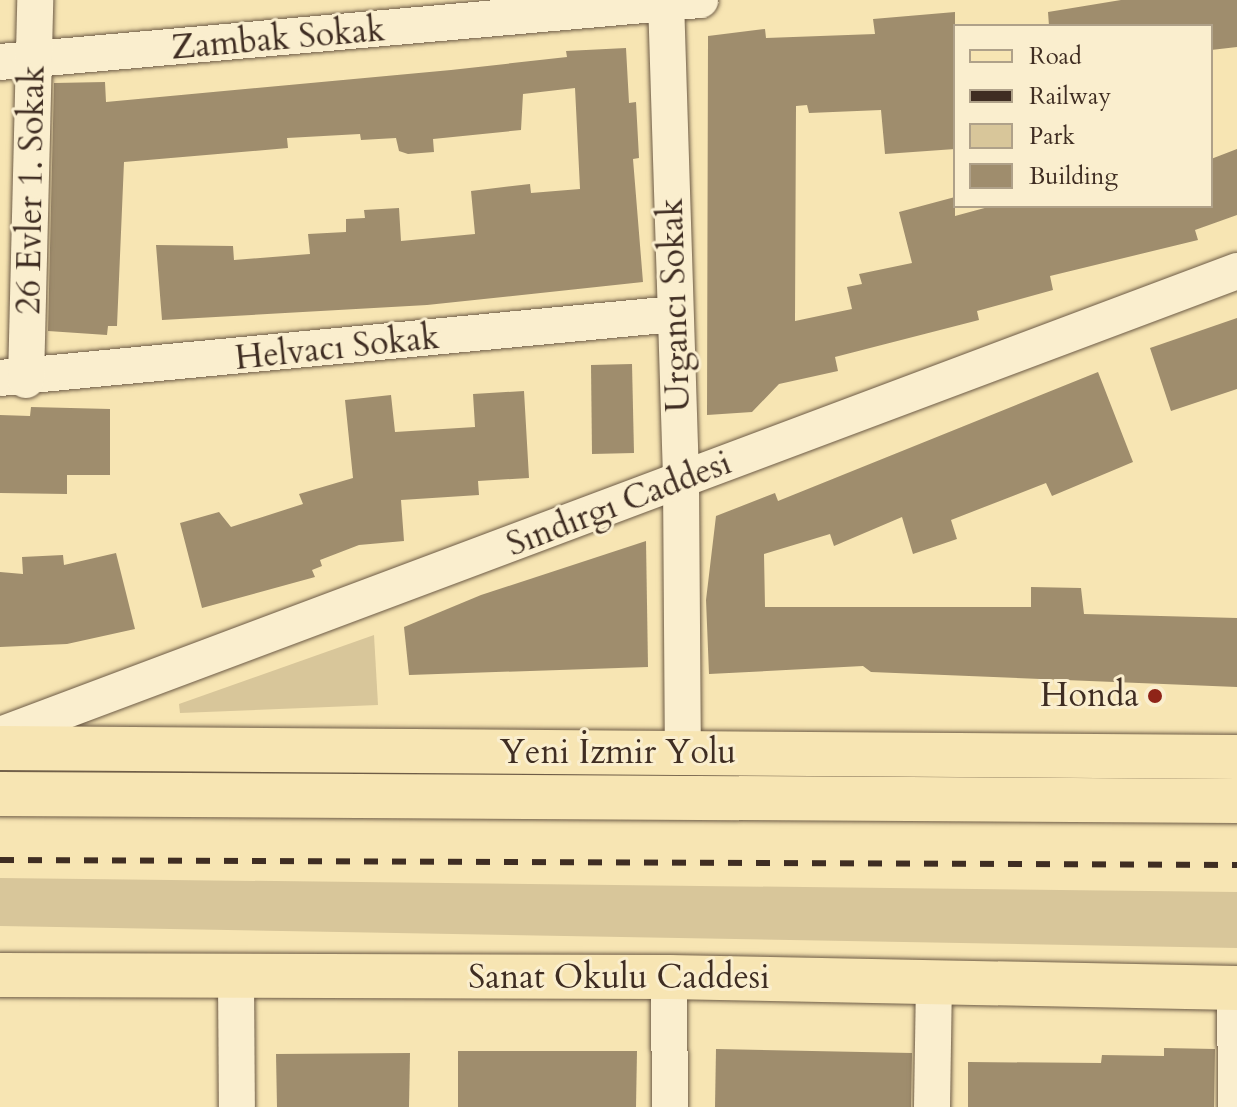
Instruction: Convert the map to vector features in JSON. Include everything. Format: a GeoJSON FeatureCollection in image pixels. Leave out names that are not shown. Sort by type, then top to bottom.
{"type":"FeatureCollection","features":[{"type":"Feature","properties":{"kind":"main road","name":"Yeni İzmir Yolu"},"geometry":{"type":"LineString","coordinates":[[0,748],[1237,757]]}},
{"type":"Feature","properties":{"kind":"main road","name":"Yeni İzmir Yolu"},"geometry":{"type":"LineString","coordinates":[[0,794],[1237,801]]}},
{"type":"Feature","properties":{"kind":"main road","name":"Sanat Okulu Caddesi"},"geometry":{"type":"LineString","coordinates":[[0,975],[669,977],[1236,988]]}},
{"type":"Feature","properties":{"kind":"street","name":"26 Evler 1. Sokak"},"geometry":{"type":"LineString","coordinates":[[13,379],[18,62],[35,0]]}},
{"type":"Feature","properties":{"kind":"street","name":"Zambak Sokak"},"geometry":{"type":"LineString","coordinates":[[18,62],[677,1]]}},
{"type":"Feature","properties":{"kind":"street","name":"Urgancı Sokak"},"geometry":{"type":"LineString","coordinates":[[677,1],[674,314],[681,481],[683,754]]}},
{"type":"Feature","properties":{"kind":"street","name":"Sındırgı Caddesi"},"geometry":{"type":"LineString","coordinates":[[0,735],[1237,271]]}},
{"type":"Feature","properties":{"kind":"street","name":"Helvacı Sokak"},"geometry":{"type":"LineString","coordinates":[[13,379],[674,314]]}},
{"type":"Feature","properties":{"kind":"street"},"geometry":{"type":"LineString","coordinates":[[669,977],[670,1107]]}},
{"type":"Feature","properties":{"kind":"street"},"geometry":{"type":"LineString","coordinates":[[236,978],[237,1107]]}},
{"type":"Feature","properties":{"kind":"street"},"geometry":{"type":"LineString","coordinates":[[932,1107],[934,982]]}},
{"type":"Feature","properties":{"kind":"street"},"geometry":{"type":"LineString","coordinates":[[1236,988],[1236,1107]]}},
{"type":"Feature","properties":{"kind":"green space"},"geometry":{"type":"Polygon","coordinates":[[[374,635],[378,705],[180,713],[179,704],[374,635]]]}},
{"type":"Feature","properties":{"kind":"green space"},"geometry":{"type":"Polygon","coordinates":[[[0,878],[1237,892],[1237,948],[0,926],[0,878]]]}},
{"type":"Feature","properties":{"kind":"building"},"geometry":{"type":"Polygon","coordinates":[[[1121,0],[1237,0],[1237,47],[1213,50],[1213,24],[1049,24],[1048,12],[1121,0]]]}},
{"type":"Feature","properties":{"kind":"building"},"geometry":{"type":"Polygon","coordinates":[[[955,12],[953,149],[885,154],[881,110],[809,113],[807,105],[796,106],[795,321],[852,309],[847,287],[862,284],[859,274],[912,263],[899,212],[953,198],[955,216],[985,208],[1213,208],[1213,158],[1237,149],[1237,215],[1195,230],[1198,240],[1050,276],[1053,290],[977,311],[979,320],[835,357],[838,371],[779,384],[752,412],[707,415],[708,36],[765,29],[766,38],[875,34],[873,19],[955,12]]]}},
{"type":"Feature","properties":{"kind":"building"},"geometry":{"type":"Polygon","coordinates":[[[626,48],[629,103],[636,102],[639,158],[633,159],[643,282],[427,305],[162,320],[156,245],[233,246],[234,260],[310,254],[308,234],[346,232],[346,219],[365,218],[364,210],[399,208],[401,241],[475,234],[471,191],[530,184],[531,193],[580,189],[575,88],[523,94],[521,130],[433,139],[434,152],[408,154],[399,151],[396,138],[361,140],[360,134],[287,138],[288,148],[124,162],[117,326],[108,326],[107,335],[48,331],[54,83],[105,82],[106,102],[451,70],[567,57],[566,51],[626,48]]]}},
{"type":"Feature","properties":{"kind":"building"},"geometry":{"type":"Polygon","coordinates":[[[1237,318],[1237,389],[1171,411],[1150,348],[1237,318]]]}},
{"type":"Feature","properties":{"kind":"building"},"geometry":{"type":"Polygon","coordinates":[[[632,364],[634,453],[592,454],[591,365],[632,364]]]}},
{"type":"Feature","properties":{"kind":"building"},"geometry":{"type":"Polygon","coordinates":[[[1098,372],[1133,462],[1052,496],[1046,483],[951,520],[957,539],[913,554],[902,517],[834,546],[830,534],[764,554],[765,607],[1031,607],[1031,587],[1081,588],[1084,614],[1237,618],[1237,687],[871,672],[863,666],[709,674],[706,600],[716,516],[775,493],[778,501],[1098,372]]]}},
{"type":"Feature","properties":{"kind":"building"},"geometry":{"type":"Polygon","coordinates":[[[524,391],[529,478],[478,481],[479,495],[401,500],[404,541],[359,545],[320,560],[322,566],[312,570],[315,577],[202,608],[180,523],[219,512],[231,527],[303,504],[299,494],[353,478],[345,400],[391,395],[395,432],[475,427],[473,394],[524,391]]]}},
{"type":"Feature","properties":{"kind":"building"},"geometry":{"type":"Polygon","coordinates":[[[31,407],[110,409],[110,475],[67,475],[67,494],[0,493],[0,415],[30,416],[31,407]]]}},
{"type":"Feature","properties":{"kind":"building"},"geometry":{"type":"Polygon","coordinates":[[[646,541],[648,667],[409,675],[404,627],[481,595],[646,541]]]}},
{"type":"Feature","properties":{"kind":"building"},"geometry":{"type":"Polygon","coordinates":[[[116,553],[135,629],[67,644],[0,647],[0,572],[23,574],[22,557],[63,555],[64,565],[116,553]]]}},
{"type":"Feature","properties":{"kind":"building"},"geometry":{"type":"Polygon","coordinates":[[[1164,1048],[1215,1049],[1214,1107],[968,1107],[968,1062],[1101,1063],[1102,1055],[1164,1056],[1164,1048]]]}},
{"type":"Feature","properties":{"kind":"building"},"geometry":{"type":"Polygon","coordinates":[[[716,1049],[912,1053],[911,1107],[715,1107],[716,1049]]]}},
{"type":"Feature","properties":{"kind":"building"},"geometry":{"type":"Polygon","coordinates":[[[458,1051],[637,1051],[636,1107],[458,1107],[458,1051]]]}},
{"type":"Feature","properties":{"kind":"building"},"geometry":{"type":"Polygon","coordinates":[[[410,1053],[409,1107],[277,1107],[276,1054],[410,1053]]]}},
{"type":"Feature","properties":{"kind":"railway"},"geometry":{"type":"LineString","coordinates":[[0,860],[1237,865]]}},
{"type":"Feature","properties":{"kind":"place","name":"Honda"},"geometry":{"type":"Point","coordinates":[1155,696]}}]}
